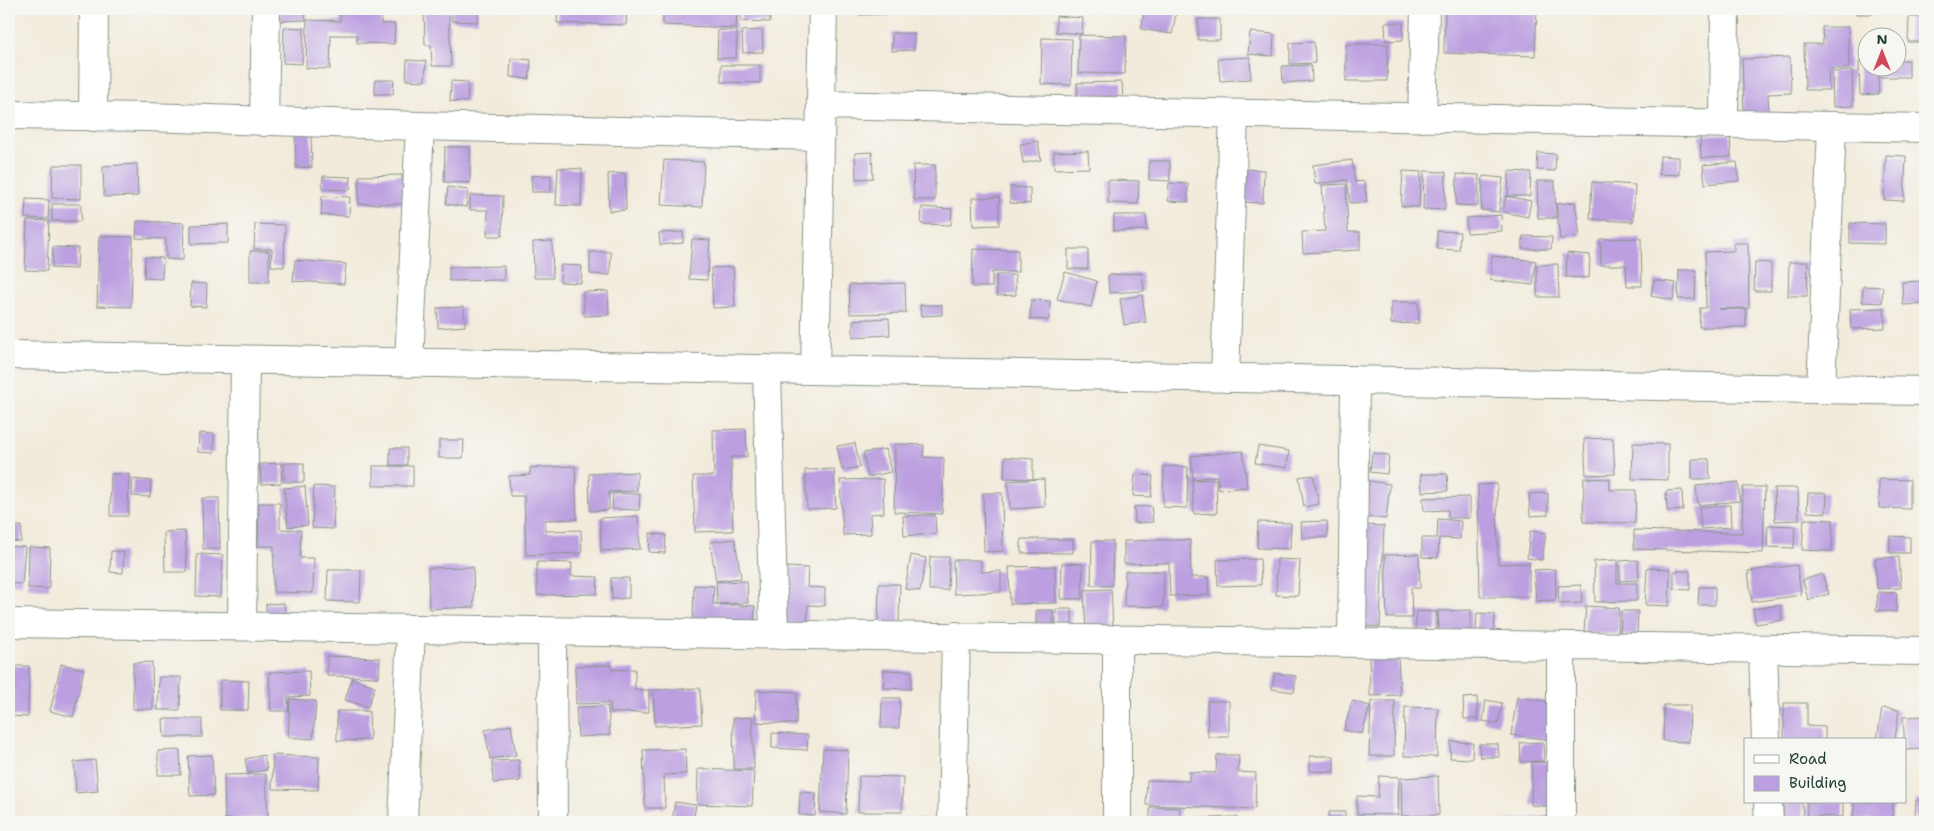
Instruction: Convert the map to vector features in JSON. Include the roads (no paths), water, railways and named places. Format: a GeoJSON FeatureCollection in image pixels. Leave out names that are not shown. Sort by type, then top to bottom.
{"type":"FeatureCollection","features":[{"type":"Feature","properties":{"kind":"street"},"geometry":{"type":"LineString","coordinates":[[93,117],[94,9]]}},
{"type":"Feature","properties":{"kind":"street"},"geometry":{"type":"LineString","coordinates":[[264,122],[266,9]]}},
{"type":"Feature","properties":{"kind":"street"},"geometry":{"type":"LineString","coordinates":[[815,370],[823,9]]}},
{"type":"Feature","properties":{"kind":"street"},"geometry":{"type":"LineString","coordinates":[[1422,118],[1425,9]]}},
{"type":"Feature","properties":{"kind":"street"},"geometry":{"type":"LineString","coordinates":[[1724,124],[1725,9]]}},
{"type":"Feature","properties":{"kind":"street"},"geometry":{"type":"LineString","coordinates":[[821,105],[1925,128]]}},
{"type":"Feature","properties":{"kind":"street"},"geometry":{"type":"LineString","coordinates":[[1225,378],[1234,114]]}},
{"type":"Feature","properties":{"kind":"street"},"geometry":{"type":"LineString","coordinates":[[9,115],[147,117],[264,122],[820,136]]}},
{"type":"Feature","properties":{"kind":"street"},"geometry":{"type":"LineString","coordinates":[[409,363],[420,126]]}},
{"type":"Feature","properties":{"kind":"street"},"geometry":{"type":"LineString","coordinates":[[1821,389],[1832,126]]}},
{"type":"Feature","properties":{"kind":"street"},"geometry":{"type":"LineString","coordinates":[[9,355],[1925,391]]}},
{"type":"Feature","properties":{"kind":"street"},"geometry":{"type":"LineString","coordinates":[[242,626],[245,360]]}},
{"type":"Feature","properties":{"kind":"street"},"geometry":{"type":"LineString","coordinates":[[766,369],[774,634]]}},
{"type":"Feature","properties":{"kind":"street"},"geometry":{"type":"LineString","coordinates":[[1352,643],[1355,380]]}},
{"type":"Feature","properties":{"kind":"street"},"geometry":{"type":"LineString","coordinates":[[9,623],[1925,651]]}},
{"type":"Feature","properties":{"kind":"street"},"geometry":{"type":"LineString","coordinates":[[403,822],[412,629]]}},
{"type":"Feature","properties":{"kind":"street"},"geometry":{"type":"LineString","coordinates":[[552,632],[553,822]]}},
{"type":"Feature","properties":{"kind":"street"},"geometry":{"type":"LineString","coordinates":[[952,822],[956,636]]}},
{"type":"Feature","properties":{"kind":"street"},"geometry":{"type":"LineString","coordinates":[[1117,639],[1117,822]]}},
{"type":"Feature","properties":{"kind":"street"},"geometry":{"type":"LineString","coordinates":[[1561,646],[1561,822]]}},
{"type":"Feature","properties":{"kind":"street"},"geometry":{"type":"LineString","coordinates":[[1763,649],[1766,738]]}},
{"type":"Feature","properties":{"kind":"street"},"geometry":{"type":"LineString","coordinates":[[1768,804],[1768,822]]}}]}
